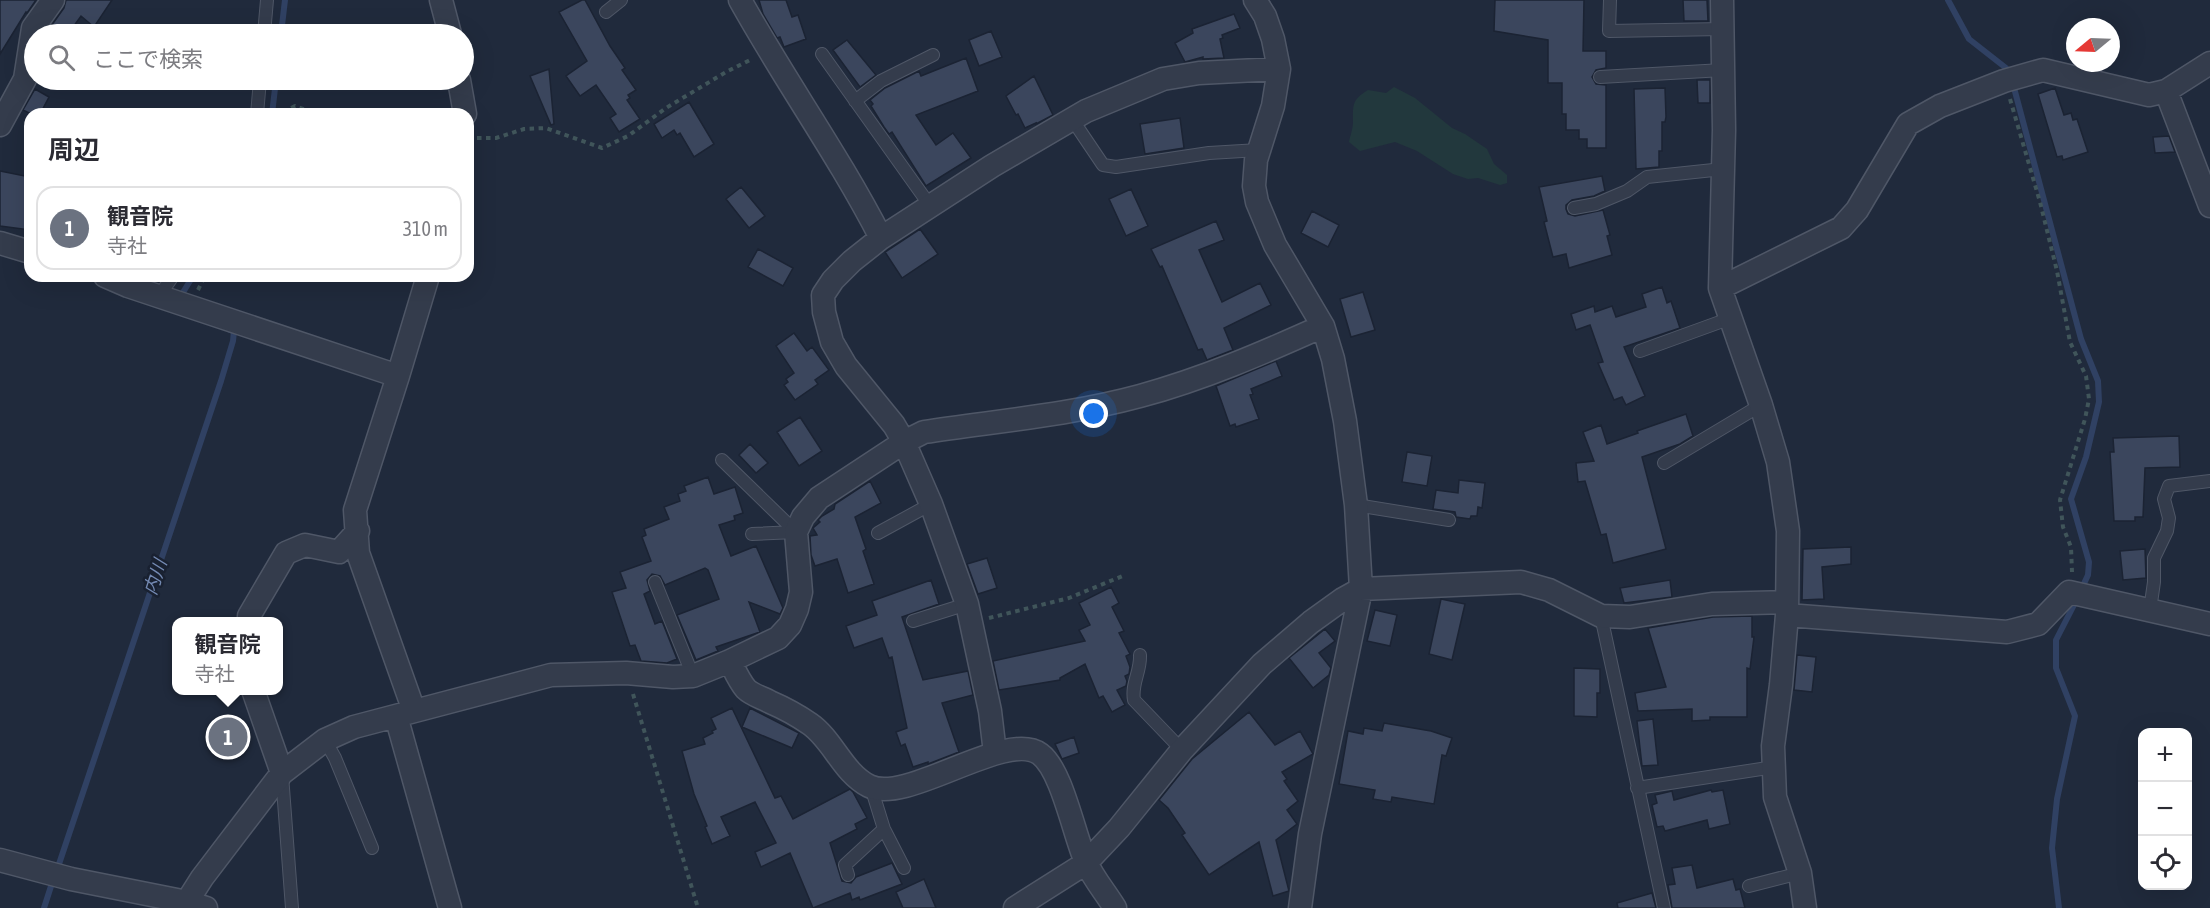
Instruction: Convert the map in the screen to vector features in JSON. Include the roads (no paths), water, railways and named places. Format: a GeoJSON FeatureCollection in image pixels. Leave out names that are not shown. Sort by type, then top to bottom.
{"type":"FeatureCollection","features":[{"type":"Feature","properties":{"kind":"street"},"geometry":{"type":"LineString","coordinates":[[36,24],[53,0]]}},
{"type":"Feature","properties":{"kind":"street"},"geometry":{"type":"LineString","coordinates":[[441,0],[447,24]]}},
{"type":"Feature","properties":{"kind":"street"},"geometry":{"type":"LineString","coordinates":[[740,0],[862,201],[881,238]]}},
{"type":"Feature","properties":{"kind":"street"},"geometry":{"type":"LineString","coordinates":[[1255,0],[1265,16],[1274,39],[1280,69],[1274,106],[1256,160],[1254,186],[1257,202],[1275,245],[1323,326],[1333,359],[1345,421],[1356,505],[1361,589],[1310,834],[1300,908]]}},
{"type":"Feature","properties":{"kind":"street"},"geometry":{"type":"LineString","coordinates":[[1722,0],[1723,169],[1720,288],[1761,405],[1778,462],[1788,531],[1787,608],[1781,685],[1773,746],[1774,797],[1800,873],[1805,908]]}},
{"type":"Feature","properties":{"kind":"street"},"geometry":{"type":"LineString","coordinates":[[1720,288],[1840,228],[1857,210],[1908,124],[1940,106],[2004,81],[2043,70],[2149,95],[2166,91],[2210,63]]}},
{"type":"Feature","properties":{"kind":"street"},"geometry":{"type":"LineString","coordinates":[[995,753],[990,711],[969,613],[931,504],[904,442],[894,425],[846,366],[832,342],[824,312],[823,295],[833,280],[881,238],[992,166],[1086,111],[1163,79],[1199,74],[1280,69]]}},
{"type":"Feature","properties":{"kind":"street"},"geometry":{"type":"LineString","coordinates":[[0,125],[24,83]]}},
{"type":"Feature","properties":{"kind":"street"},"geometry":{"type":"LineString","coordinates":[[461,90],[464,108]]}},
{"type":"Feature","properties":{"kind":"street"},"geometry":{"type":"LineString","coordinates":[[2166,91],[2210,207]]}},
{"type":"Feature","properties":{"kind":"street"},"geometry":{"type":"LineString","coordinates":[[0,243],[24,250]]}},
{"type":"Feature","properties":{"kind":"street"},"geometry":{"type":"LineString","coordinates":[[120,282],[398,376]]}},
{"type":"Feature","properties":{"kind":"street"},"geometry":{"type":"LineString","coordinates":[[426,282],[355,510],[358,553],[405,714],[450,908]]}},
{"type":"Feature","properties":{"kind":"street"},"geometry":{"type":"LineString","coordinates":[[0,860],[62,877],[192,906],[202,878],[282,773],[325,740],[354,727],[551,675],[626,673],[673,677],[693,676],[778,638],[790,625],[801,592],[796,532],[802,518],[819,498],[904,442],[924,432],[1065,411],[1139,396],[1198,379],[1323,326]]}},
{"type":"Feature","properties":{"kind":"street"},"geometry":{"type":"LineString","coordinates":[[249,617],[286,553],[304,545],[339,552],[358,531]]}},
{"type":"Feature","properties":{"kind":"street"},"geometry":{"type":"LineString","coordinates":[[1015,908],[1086,863],[1119,828],[1182,750],[1262,664],[1311,622],[1361,589],[1521,582],[1549,590],[1601,616],[1630,617],[1712,604],[1787,608],[2007,632],[2038,624],[2069,592],[2210,624]]}},
{"type":"Feature","properties":{"kind":"street"},"geometry":{"type":"LineString","coordinates":[[730,661],[747,691],[795,714],[819,730],[847,767],[871,787],[879,789],[918,782],[995,753],[1032,749],[1041,755],[1053,770],[1086,863],[1115,908]]}},
{"type":"Feature","properties":{"kind":"street"},"geometry":{"type":"LineString","coordinates":[[255,695],[282,773]]}},
{"type":"Feature","properties":{"kind":"lane"},"geometry":{"type":"LineString","coordinates":[[265,24],[267,0]]}},
{"type":"Feature","properties":{"kind":"lane"},"geometry":{"type":"LineString","coordinates":[[606,12],[621,0]]}},
{"type":"Feature","properties":{"kind":"lane"},"geometry":{"type":"LineString","coordinates":[[1610,0],[1609,32],[1723,29]]}},
{"type":"Feature","properties":{"kind":"lane"},"geometry":{"type":"LineString","coordinates":[[822,54],[931,207]]}},
{"type":"Feature","properties":{"kind":"lane"},"geometry":{"type":"LineString","coordinates":[[855,101],[881,81],[933,55]]}},
{"type":"Feature","properties":{"kind":"lane"},"geometry":{"type":"LineString","coordinates":[[1600,77],[1723,70]]}},
{"type":"Feature","properties":{"kind":"lane"},"geometry":{"type":"LineString","coordinates":[[258,108],[259,90]]}},
{"type":"Feature","properties":{"kind":"lane"},"geometry":{"type":"LineString","coordinates":[[1072,119],[1103,165],[1116,167],[1209,153],[1259,150]]}},
{"type":"Feature","properties":{"kind":"lane"},"geometry":{"type":"LineString","coordinates":[[1574,208],[1606,200],[1627,191],[1647,177],[1723,169]]}},
{"type":"Feature","properties":{"kind":"lane"},"geometry":{"type":"LineString","coordinates":[[159,296],[169,282]]}},
{"type":"Feature","properties":{"kind":"lane"},"geometry":{"type":"LineString","coordinates":[[1640,351],[1731,318]]}},
{"type":"Feature","properties":{"kind":"lane"},"geometry":{"type":"LineString","coordinates":[[1664,463],[1761,405]]}},
{"type":"Feature","properties":{"kind":"lane"},"geometry":{"type":"LineString","coordinates":[[722,460],[796,532]]}},
{"type":"Feature","properties":{"kind":"lane"},"geometry":{"type":"LineString","coordinates":[[2150,610],[2154,582],[2154,558],[2167,531],[2169,518],[2164,499],[2169,486],[2210,481]]}},
{"type":"Feature","properties":{"kind":"lane"},"geometry":{"type":"LineString","coordinates":[[878,533],[931,504]]}},
{"type":"Feature","properties":{"kind":"lane"},"geometry":{"type":"LineString","coordinates":[[1356,505],[1449,520]]}},
{"type":"Feature","properties":{"kind":"lane"},"geometry":{"type":"LineString","coordinates":[[752,534],[796,532]]}},
{"type":"Feature","properties":{"kind":"lane"},"geometry":{"type":"LineString","coordinates":[[654,582],[693,676]]}},
{"type":"Feature","properties":{"kind":"lane"},"geometry":{"type":"LineString","coordinates":[[913,621],[969,613]]}},
{"type":"Feature","properties":{"kind":"lane"},"geometry":{"type":"LineString","coordinates":[[1601,616],[1665,908]]}},
{"type":"Feature","properties":{"kind":"lane"},"geometry":{"type":"LineString","coordinates":[[1140,655],[1138,676],[1132,689],[1134,700],[1182,750]]}},
{"type":"Feature","properties":{"kind":"lane"},"geometry":{"type":"LineString","coordinates":[[325,740],[335,758],[372,848]]}},
{"type":"Feature","properties":{"kind":"lane"},"geometry":{"type":"LineString","coordinates":[[1637,788],[1773,768]]}},
{"type":"Feature","properties":{"kind":"lane"},"geometry":{"type":"LineString","coordinates":[[282,773],[292,908]]}},
{"type":"Feature","properties":{"kind":"lane"},"geometry":{"type":"LineString","coordinates":[[871,787],[884,829],[904,868]]}},
{"type":"Feature","properties":{"kind":"lane"},"geometry":{"type":"LineString","coordinates":[[848,875],[845,865],[884,829]]}},
{"type":"Feature","properties":{"kind":"lane"},"geometry":{"type":"LineString","coordinates":[[1749,886],[1800,873]]}},
{"type":"Feature","properties":{"kind":"waterway","name":"内川"},"geometry":{"type":"LineString","coordinates":[[282,24],[285,0]]}},
{"type":"Feature","properties":{"kind":"waterway"},"geometry":{"type":"LineString","coordinates":[[1948,0],[1969,39],[2006,68],[2009,75]]}},
{"type":"Feature","properties":{"kind":"waterway"},"geometry":{"type":"LineString","coordinates":[[2013,84],[2081,339],[2098,381],[2099,402],[2086,457],[2071,499],[2089,562],[2088,575],[2081,590]]}},
{"type":"Feature","properties":{"kind":"waterway","name":"内川"},"geometry":{"type":"LineString","coordinates":[[273,108],[275,90]]}},
{"type":"Feature","properties":{"kind":"waterway","name":"内川"},"geometry":{"type":"LineString","coordinates":[[183,298],[182,294],[189,282]]}},
{"type":"Feature","properties":{"kind":"waterway","name":"内川"},"geometry":{"type":"LineString","coordinates":[[57,870],[221,381],[233,341],[234,331],[230,330]]}},
{"type":"Feature","properties":{"kind":"waterway"},"geometry":{"type":"LineString","coordinates":[[2059,908],[2052,848],[2057,799],[2075,716],[2056,668],[2056,640],[2077,599]]}},
{"type":"Feature","properties":{"kind":"waterway","name":"内川"},"geometry":{"type":"LineString","coordinates":[[44,908],[53,880]]}},
{"type":"Feature","properties":{"kind":"place","name":"観音院"},"geometry":{"type":"Point","coordinates":[228,737]}}]}
